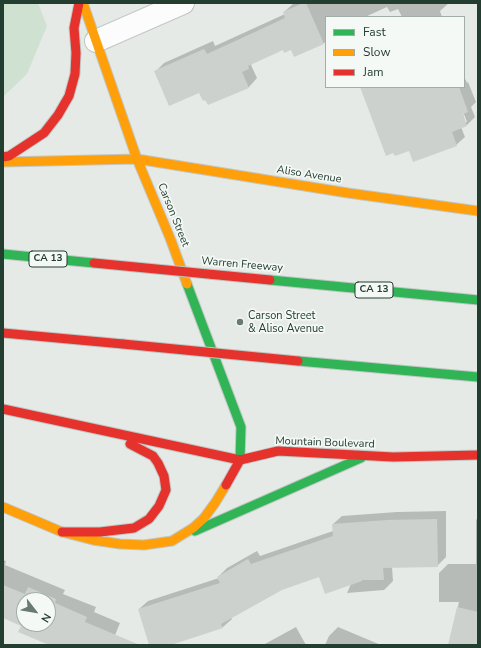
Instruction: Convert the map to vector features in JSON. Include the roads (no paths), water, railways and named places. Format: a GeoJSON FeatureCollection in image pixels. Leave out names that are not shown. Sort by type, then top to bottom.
{"type":"FeatureCollection","features":[{"type":"Feature","properties":{"kind":"main road"},"geometry":{"type":"LineString","coordinates":[[3,157],[9,156],[44,132],[58,115],[69,96],[75,74],[76,53],[74,28],[79,3]]}},
{"type":"Feature","properties":{"kind":"main road","name":"Carson Street"},"geometry":{"type":"LineString","coordinates":[[83,3],[137,159],[170,238],[241,427],[240,460]]}},
{"type":"Feature","properties":{"kind":"main road","name":"Aliso Avenue"},"geometry":{"type":"LineString","coordinates":[[3,162],[137,159],[348,193],[478,211]]}},
{"type":"Feature","properties":{"kind":"main road","name":"Warren Freeway"},"geometry":{"type":"LineString","coordinates":[[3,254],[478,300]]}},
{"type":"Feature","properties":{"kind":"main road"},"geometry":{"type":"LineString","coordinates":[[3,333],[478,377]]}},
{"type":"Feature","properties":{"kind":"main road"},"geometry":{"type":"LineString","coordinates":[[3,409],[99,431],[240,460],[215,503],[204,518],[193,528],[172,541]]}},
{"type":"Feature","properties":{"kind":"main road"},"geometry":{"type":"LineString","coordinates":[[62,532],[100,532],[134,528],[149,519],[159,506],[166,490],[164,476],[154,456],[99,431]]}},
{"type":"Feature","properties":{"kind":"main road","name":"Mountain Boulevard"},"geometry":{"type":"LineString","coordinates":[[240,460],[278,451],[393,457],[478,455]]}},
{"type":"Feature","properties":{"kind":"main road"},"geometry":{"type":"LineString","coordinates":[[3,507],[62,532],[93,540],[120,544],[144,545],[172,541],[365,456]]}},
{"type":"Feature","properties":{"kind":"street"},"geometry":{"type":"LineString","coordinates":[[96,41],[183,3]]}},
{"type":"Feature","properties":{"kind":"place","name":"Carson Street & Aliso Avenue"},"geometry":{"type":"Point","coordinates":[240,322]}}]}
